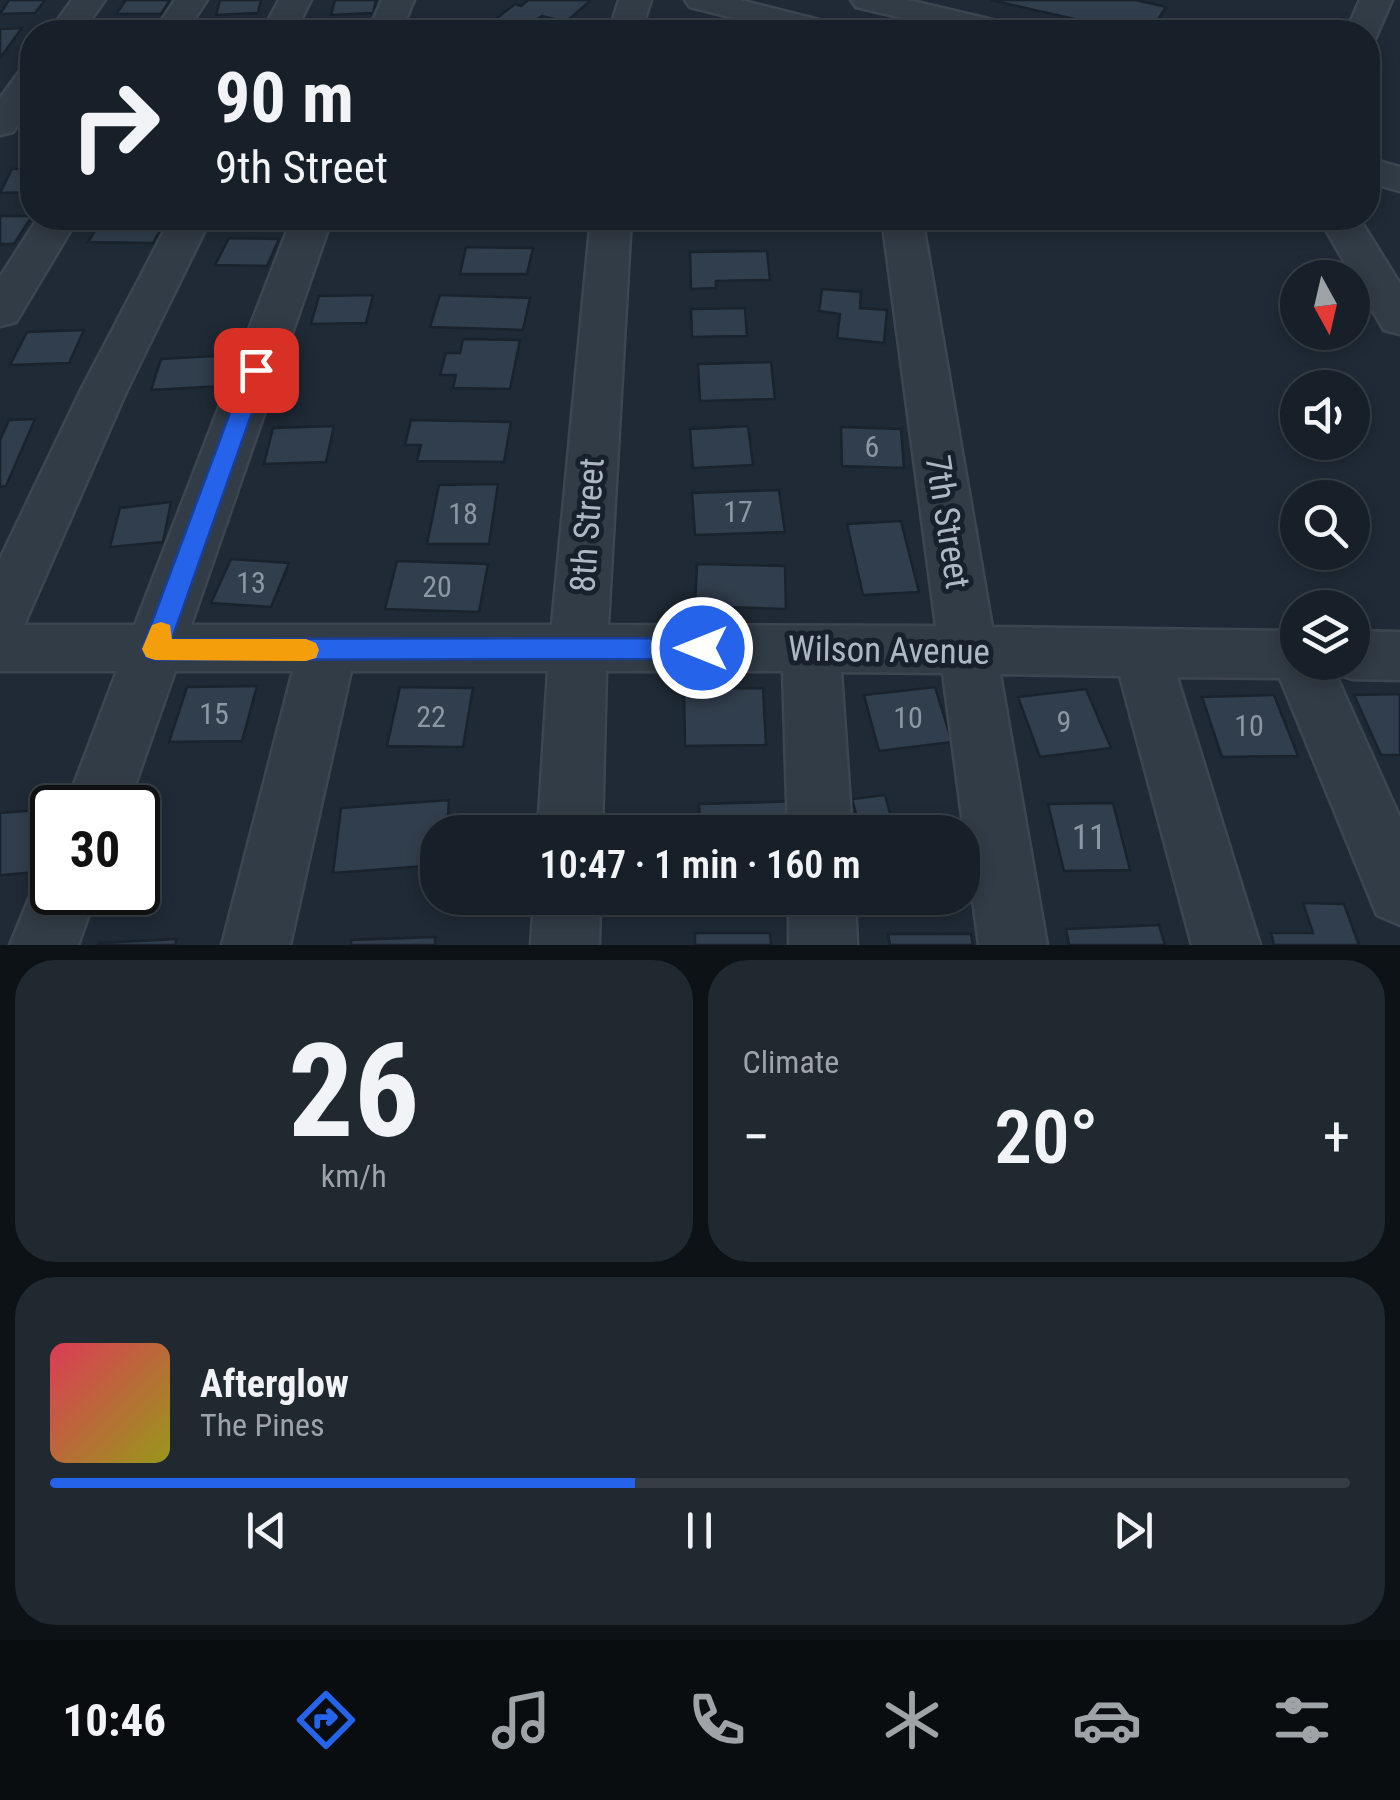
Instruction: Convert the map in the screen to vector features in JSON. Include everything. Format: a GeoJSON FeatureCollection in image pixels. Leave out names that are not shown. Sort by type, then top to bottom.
{"type":"FeatureCollection","features":[{"type":"Feature","properties":{"kind":"street"},"geometry":{"type":"LineString","coordinates":[[701,0],[780,20]]}},
{"type":"Feature","properties":{"kind":"street"},"geometry":{"type":"LineString","coordinates":[[867,0],[951,20]]}},
{"type":"Feature","properties":{"kind":"street"},"geometry":{"type":"LineString","coordinates":[[0,124],[20,95]]}},
{"type":"Feature","properties":{"kind":"street"},"geometry":{"type":"LineString","coordinates":[[0,312],[51,230]]}},
{"type":"Feature","properties":{"kind":"street"},"geometry":{"type":"LineString","coordinates":[[0,617],[103,392],[186,230]]}},
{"type":"Feature","properties":{"kind":"street"},"geometry":{"type":"LineString","coordinates":[[105,785],[308,230]]}},
{"type":"Feature","properties":{"kind":"street","name":"8th Street"},"geometry":{"type":"LineString","coordinates":[[571,815],[578,648],[610,230]]}},
{"type":"Feature","properties":{"kind":"street","name":"7th Street"},"geometry":{"type":"LineString","coordinates":[[904,230],[1013,945]]}},
{"type":"Feature","properties":{"kind":"street"},"geometry":{"type":"LineString","coordinates":[[1346,230],[1400,320]]}},
{"type":"Feature","properties":{"kind":"street","name":"Wilson Avenue"},"geometry":{"type":"LineString","coordinates":[[0,648],[811,648],[1280,655]]}},
{"type":"Feature","properties":{"kind":"street"},"geometry":{"type":"LineString","coordinates":[[811,648],[819,815]]}},
{"type":"Feature","properties":{"kind":"street"},"geometry":{"type":"LineString","coordinates":[[256,945],[327,650]]}},
{"type":"Feature","properties":{"kind":"street"},"geometry":{"type":"LineString","coordinates":[[1142,654],[1226,945]]}},
{"type":"Feature","properties":{"kind":"street"},"geometry":{"type":"LineString","coordinates":[[1370,656],[1400,656]]}},
{"type":"Feature","properties":{"kind":"street"},"geometry":{"type":"LineString","coordinates":[[1310,680],[1400,894]]}},
{"type":"Feature","properties":{"kind":"street"},"geometry":{"type":"LineString","coordinates":[[44,945],[55,915]]}},
{"type":"Feature","properties":{"kind":"street"},"geometry":{"type":"LineString","coordinates":[[565,945],[566,915]]}},
{"type":"Feature","properties":{"kind":"street"},"geometry":{"type":"LineString","coordinates":[[823,915],[824,945]]}},
{"type":"Feature","properties":{"kind":"building"},"geometry":{"type":"Polygon","coordinates":[[[9,0],[45,0],[35,13],[0,14],[9,0]]]}},
{"type":"Feature","properties":{"kind":"building"},"geometry":{"type":"Polygon","coordinates":[[[126,0],[170,0],[161,14],[116,14],[126,0]]]}},
{"type":"Feature","properties":{"kind":"building"},"geometry":{"type":"Polygon","coordinates":[[[220,0],[261,0],[258,13],[216,15],[220,0]]]}},
{"type":"Feature","properties":{"kind":"building"},"geometry":{"type":"Polygon","coordinates":[[[335,0],[376,0],[373,13],[331,15],[335,0]]]}},
{"type":"Feature","properties":{"kind":"building"},"geometry":{"type":"Polygon","coordinates":[[[528,0],[591,0],[568,20],[542,16],[536,20],[494,20],[515,4],[521,6],[528,0]]]}},
{"type":"Feature","properties":{"kind":"building"},"geometry":{"type":"Polygon","coordinates":[[[991,0],[1136,0],[1166,7],[1158,20],[1078,20],[991,0]]]}},
{"type":"Feature","properties":{"kind":"building"},"geometry":{"type":"Polygon","coordinates":[[[20,28],[0,58],[0,29],[20,28]]]}},
{"type":"Feature","properties":{"kind":"building"},"geometry":{"type":"Polygon","coordinates":[[[12,169],[20,169],[20,192],[0,193],[12,169]]]}},
{"type":"Feature","properties":{"kind":"building"},"geometry":{"type":"Polygon","coordinates":[[[0,216],[20,216],[23,230],[14,244],[0,244],[0,216]]]}},
{"type":"Feature","properties":{"kind":"building"},"geometry":{"type":"Polygon","coordinates":[[[96,230],[160,230],[153,243],[88,242],[96,230]]]}},
{"type":"Feature","properties":{"kind":"building"},"geometry":{"type":"Polygon","coordinates":[[[229,238],[279,239],[267,266],[215,265],[229,238]]]}},
{"type":"Feature","properties":{"kind":"building"},"geometry":{"type":"Polygon","coordinates":[[[466,247],[533,248],[527,274],[460,274],[466,247]]]}},
{"type":"Feature","properties":{"kind":"building"},"geometry":{"type":"Polygon","coordinates":[[[767,251],[770,280],[716,281],[716,288],[691,289],[690,252],[767,251]]]}},
{"type":"Feature","properties":{"kind":"building"},"geometry":{"type":"Polygon","coordinates":[[[822,289],[861,292],[860,308],[887,310],[884,343],[837,338],[840,314],[819,311],[822,289]]]}},
{"type":"Feature","properties":{"kind":"building"},"geometry":{"type":"Polygon","coordinates":[[[373,295],[366,323],[311,324],[319,296],[373,295]]]}},
{"type":"Feature","properties":{"kind":"building"},"geometry":{"type":"Polygon","coordinates":[[[440,295],[530,298],[523,330],[430,327],[440,295]]]}},
{"type":"Feature","properties":{"kind":"building"},"geometry":{"type":"Polygon","coordinates":[[[745,308],[747,336],[692,337],[691,309],[745,308]]]}},
{"type":"Feature","properties":{"kind":"building"},"geometry":{"type":"Polygon","coordinates":[[[84,330],[69,363],[10,365],[27,332],[84,330]]]}},
{"type":"Feature","properties":{"kind":"building"},"geometry":{"type":"Polygon","coordinates":[[[463,339],[520,340],[510,389],[453,388],[456,375],[440,375],[446,353],[460,353],[463,339]]]}},
{"type":"Feature","properties":{"kind":"building"},"geometry":{"type":"Polygon","coordinates":[[[231,355],[223,386],[151,390],[161,359],[231,355]]]}},
{"type":"Feature","properties":{"kind":"building"},"geometry":{"type":"Polygon","coordinates":[[[771,362],[775,399],[700,401],[698,364],[771,362]]]}},
{"type":"Feature","properties":{"kind":"building"},"geometry":{"type":"Polygon","coordinates":[[[35,419],[6,486],[0,487],[0,440],[9,420],[35,419]]]}},
{"type":"Feature","properties":{"kind":"building"},"geometry":{"type":"Polygon","coordinates":[[[411,420],[511,422],[504,462],[417,461],[421,445],[405,445],[411,420]]]}},
{"type":"Feature","properties":{"kind":"building"},"geometry":{"type":"Polygon","coordinates":[[[334,426],[326,462],[264,464],[273,428],[334,426]]]}},
{"type":"Feature","properties":{"kind":"building"},"geometry":{"type":"Polygon","coordinates":[[[748,426],[753,465],[693,468],[690,429],[748,426]]]}},
{"type":"Feature","properties":{"kind":"building"},"geometry":{"type":"Polygon","coordinates":[[[841,427],[901,429],[904,468],[842,466],[841,427]]]}},
{"type":"Feature","properties":{"kind":"building"},"geometry":{"type":"Polygon","coordinates":[[[498,484],[489,544],[427,544],[439,485],[498,484]]]}},
{"type":"Feature","properties":{"kind":"building"},"geometry":{"type":"Polygon","coordinates":[[[779,490],[785,532],[695,535],[692,493],[779,490]]]}},
{"type":"Feature","properties":{"kind":"building"},"geometry":{"type":"Polygon","coordinates":[[[171,502],[163,542],[110,547],[120,508],[171,502]]]}},
{"type":"Feature","properties":{"kind":"building"},"geometry":{"type":"Polygon","coordinates":[[[901,521],[919,592],[863,595],[847,524],[901,521]]]}},
{"type":"Feature","properties":{"kind":"building"},"geometry":{"type":"Polygon","coordinates":[[[231,559],[289,563],[271,607],[211,603],[231,559]]]}},
{"type":"Feature","properties":{"kind":"building"},"geometry":{"type":"Polygon","coordinates":[[[397,561],[488,564],[479,612],[385,609],[397,561]]]}},
{"type":"Feature","properties":{"kind":"building"},"geometry":{"type":"Polygon","coordinates":[[[697,564],[785,566],[786,609],[695,606],[697,564]]]}},
{"type":"Feature","properties":{"kind":"building"},"geometry":{"type":"Polygon","coordinates":[[[257,686],[242,741],[169,742],[187,687],[257,686]]]}},
{"type":"Feature","properties":{"kind":"building"},"geometry":{"type":"Polygon","coordinates":[[[400,687],[473,688],[463,747],[387,746],[400,687]]]}},
{"type":"Feature","properties":{"kind":"building"},"geometry":{"type":"Polygon","coordinates":[[[935,687],[952,742],[879,751],[864,695],[935,687]]]}},
{"type":"Feature","properties":{"kind":"building"},"geometry":{"type":"Polygon","coordinates":[[[763,688],[766,745],[685,746],[684,689],[763,688]]]}},
{"type":"Feature","properties":{"kind":"building"},"geometry":{"type":"Polygon","coordinates":[[[1086,689],[1111,748],[1040,757],[1018,697],[1086,689]]]}},
{"type":"Feature","properties":{"kind":"building"},"geometry":{"type":"Polygon","coordinates":[[[1400,694],[1400,755],[1381,755],[1354,695],[1400,694]]]}},
{"type":"Feature","properties":{"kind":"building"},"geometry":{"type":"Polygon","coordinates":[[[1274,695],[1298,756],[1222,757],[1202,697],[1274,695]]]}},
{"type":"Feature","properties":{"kind":"building"},"geometry":{"type":"Polygon","coordinates":[[[885,795],[890,815],[856,815],[852,799],[885,795]]]}},
{"type":"Feature","properties":{"kind":"building"},"geometry":{"type":"Polygon","coordinates":[[[449,800],[448,815],[420,815],[420,866],[333,873],[341,808],[449,800]]]}},
{"type":"Feature","properties":{"kind":"building"},"geometry":{"type":"Polygon","coordinates":[[[803,801],[804,815],[699,815],[699,804],[803,801]]]}},
{"type":"Feature","properties":{"kind":"building"},"geometry":{"type":"Polygon","coordinates":[[[1113,803],[1130,870],[1064,871],[1048,804],[1113,803]]]}},
{"type":"Feature","properties":{"kind":"building"},"geometry":{"type":"Polygon","coordinates":[[[30,811],[30,873],[0,875],[0,813],[30,811]]]}},
{"type":"Feature","properties":{"kind":"building"},"geometry":{"type":"Polygon","coordinates":[[[1303,903],[1344,904],[1359,945],[1274,945],[1271,933],[1313,933],[1303,903]]]}},
{"type":"Feature","properties":{"kind":"building"},"geometry":{"type":"Polygon","coordinates":[[[1159,925],[1165,945],[1069,945],[1066,929],[1159,925]]]}},
{"type":"Feature","properties":{"kind":"building"},"geometry":{"type":"Polygon","coordinates":[[[695,933],[770,933],[771,945],[695,945],[695,933]]]}},
{"type":"Feature","properties":{"kind":"building"},"geometry":{"type":"Polygon","coordinates":[[[888,934],[971,934],[973,945],[890,945],[888,934]]]}},
{"type":"Feature","properties":{"kind":"building"},"geometry":{"type":"Polygon","coordinates":[[[435,937],[435,945],[351,945],[351,940],[435,937]]]}},
{"type":"Feature","properties":{"kind":"building"},"geometry":{"type":"Polygon","coordinates":[[[177,939],[175,945],[98,945],[99,943],[177,939]]]}},
{"type":"Feature","properties":{"kind":"slow traffic"},"geometry":{"type":"LineString","coordinates":[[161,633],[155,649],[306,650]]}},
{"type":"Feature","properties":{"kind":"route"},"geometry":{"type":"LineString","coordinates":[[256,370],[155,649],[702,648]]}}]}
